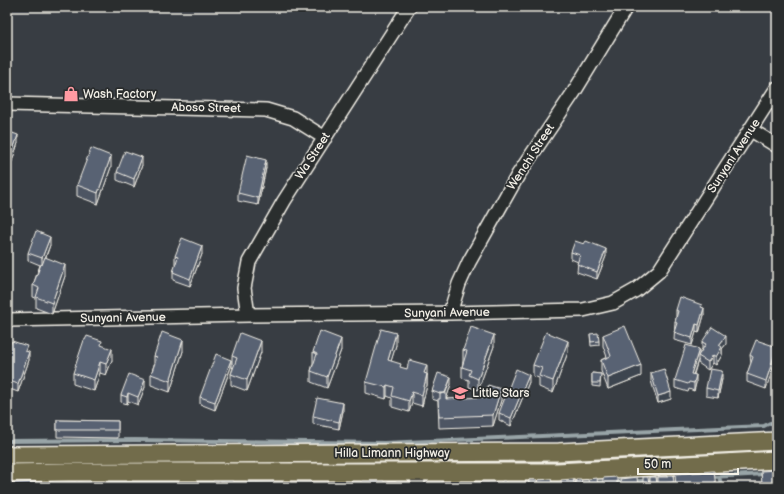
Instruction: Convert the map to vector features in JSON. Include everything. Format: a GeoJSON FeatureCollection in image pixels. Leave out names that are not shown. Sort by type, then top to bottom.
{"type":"FeatureCollection","features":[{"type":"Feature","properties":{"kind":"main road","name":"Hilla Limann Highway"},"geometry":{"type":"LineString","coordinates":[[7,455],[559,452],[777,441]]}},
{"type":"Feature","properties":{"kind":"main road","name":"Hilla Limann Highway"},"geometry":{"type":"LineString","coordinates":[[7,473],[68,472],[417,479],[777,460]]}},
{"type":"Feature","properties":{"kind":"street","name":"Wa Street"},"geometry":{"type":"LineString","coordinates":[[248,315],[244,288],[249,262],[284,201],[409,7]]}},
{"type":"Feature","properties":{"kind":"street","name":"Wenchi Street"},"geometry":{"type":"LineString","coordinates":[[450,313],[458,284],[518,175],[574,92],[626,7]]}},
{"type":"Feature","properties":{"kind":"street","name":"Sunyani Avenue"},"geometry":{"type":"LineString","coordinates":[[7,320],[583,310],[613,303],[636,290],[659,271],[777,88]]}},
{"type":"Feature","properties":{"kind":"street","name":"Aboso Street"},"geometry":{"type":"LineString","coordinates":[[7,104],[266,110],[293,118],[325,138]]}},
{"type":"Feature","properties":{"kind":"street"},"geometry":{"type":"LineString","coordinates":[[751,130],[777,146]]}},
{"type":"Feature","properties":{"kind":"building"},"geometry":{"type":"Polygon","coordinates":[[[7,131],[18,135],[8,165],[7,165],[7,131]]]}},
{"type":"Feature","properties":{"kind":"building"},"geometry":{"type":"Polygon","coordinates":[[[91,148],[111,156],[98,193],[77,185],[91,148]]]}},
{"type":"Feature","properties":{"kind":"building"},"geometry":{"type":"Polygon","coordinates":[[[125,151],[142,157],[134,179],[117,172],[125,151]]]}},
{"type":"Feature","properties":{"kind":"building"},"geometry":{"type":"Polygon","coordinates":[[[247,155],[266,160],[258,198],[238,193],[247,155]]]}},
{"type":"Feature","properties":{"kind":"building"},"geometry":{"type":"Polygon","coordinates":[[[36,231],[50,237],[42,258],[28,253],[36,231]]]}},
{"type":"Feature","properties":{"kind":"building"},"geometry":{"type":"Polygon","coordinates":[[[182,238],[202,246],[190,279],[173,272],[178,257],[175,256],[182,238]]]}},
{"type":"Feature","properties":{"kind":"building"},"geometry":{"type":"Polygon","coordinates":[[[575,241],[584,244],[586,241],[606,249],[597,272],[577,264],[580,255],[571,252],[575,241]]]}},
{"type":"Feature","properties":{"kind":"building"},"geometry":{"type":"Polygon","coordinates":[[[45,257],[65,265],[52,303],[36,297],[39,288],[33,285],[45,257]]]}},
{"type":"Feature","properties":{"kind":"building"},"geometry":{"type":"Polygon","coordinates":[[[680,297],[702,305],[701,307],[704,308],[699,325],[696,324],[692,338],[674,332],[677,323],[675,322],[678,311],[676,310],[680,297]]]}},
{"type":"Feature","properties":{"kind":"building"},"geometry":{"type":"Polygon","coordinates":[[[625,326],[641,365],[608,378],[601,360],[611,356],[603,335],[625,326]]]}},
{"type":"Feature","properties":{"kind":"building"},"geometry":{"type":"Polygon","coordinates":[[[471,327],[494,335],[478,379],[469,375],[471,370],[462,367],[467,351],[463,350],[471,327]]]}},
{"type":"Feature","properties":{"kind":"building"},"geometry":{"type":"Polygon","coordinates":[[[712,327],[726,336],[719,345],[722,347],[716,357],[713,355],[708,362],[698,356],[706,344],[702,342],[712,327]]]}},
{"type":"Feature","properties":{"kind":"building"},"geometry":{"type":"Polygon","coordinates":[[[381,329],[396,333],[388,360],[401,364],[400,367],[407,369],[409,360],[427,365],[424,373],[427,374],[422,395],[412,392],[409,401],[392,396],[394,387],[387,385],[386,387],[366,382],[381,329]]]}},
{"type":"Feature","properties":{"kind":"building"},"geometry":{"type":"Polygon","coordinates":[[[320,331],[341,339],[327,377],[311,371],[317,354],[313,352],[320,331]]]}},
{"type":"Feature","properties":{"kind":"building"},"geometry":{"type":"Polygon","coordinates":[[[162,332],[183,340],[170,381],[151,374],[157,357],[154,356],[162,332]]]}},
{"type":"Feature","properties":{"kind":"building"},"geometry":{"type":"Polygon","coordinates":[[[546,332],[568,341],[553,381],[539,376],[542,368],[533,365],[546,332]]]}},
{"type":"Feature","properties":{"kind":"building"},"geometry":{"type":"Polygon","coordinates":[[[240,333],[261,341],[247,380],[231,374],[237,358],[232,356],[240,333]]]}},
{"type":"Feature","properties":{"kind":"building"},"geometry":{"type":"Polygon","coordinates":[[[598,333],[599,341],[591,342],[590,334],[598,333]]]}},
{"type":"Feature","properties":{"kind":"building"},"geometry":{"type":"Polygon","coordinates":[[[87,336],[102,341],[101,345],[112,349],[106,364],[100,362],[94,380],[73,373],[84,340],[87,336]]]}},
{"type":"Feature","properties":{"kind":"building"},"geometry":{"type":"Polygon","coordinates":[[[756,340],[777,347],[766,381],[747,374],[753,357],[750,355],[756,340]]]}},
{"type":"Feature","properties":{"kind":"building"},"geometry":{"type":"Polygon","coordinates":[[[12,341],[27,346],[25,351],[29,352],[18,384],[7,380],[7,349],[8,345],[10,345],[12,341]]]}},
{"type":"Feature","properties":{"kind":"building"},"geometry":{"type":"Polygon","coordinates":[[[686,345],[699,349],[691,374],[696,375],[694,383],[689,382],[688,384],[675,380],[686,345]]]}},
{"type":"Feature","properties":{"kind":"building"},"geometry":{"type":"Polygon","coordinates":[[[216,354],[231,360],[215,402],[200,397],[216,354]]]}},
{"type":"Feature","properties":{"kind":"building"},"geometry":{"type":"Polygon","coordinates":[[[516,369],[529,375],[511,418],[499,413],[516,369]]]}},
{"type":"Feature","properties":{"kind":"building"},"geometry":{"type":"Polygon","coordinates":[[[664,369],[671,392],[658,396],[651,373],[664,369]]]}},
{"type":"Feature","properties":{"kind":"building"},"geometry":{"type":"Polygon","coordinates":[[[710,369],[722,371],[718,391],[706,388],[710,369]]]}},
{"type":"Feature","properties":{"kind":"building"},"geometry":{"type":"Polygon","coordinates":[[[438,373],[451,377],[445,393],[440,394],[432,391],[438,373]]]}},
{"type":"Feature","properties":{"kind":"building"},"geometry":{"type":"Polygon","coordinates":[[[592,373],[601,374],[600,383],[592,383],[592,373]]]}},
{"type":"Feature","properties":{"kind":"building"},"geometry":{"type":"Polygon","coordinates":[[[129,374],[145,380],[138,397],[128,393],[127,397],[121,395],[129,374]]]}},
{"type":"Feature","properties":{"kind":"building"},"geometry":{"type":"Polygon","coordinates":[[[488,385],[501,389],[493,415],[439,417],[438,399],[440,399],[440,393],[446,393],[446,399],[484,397],[488,385]]]}},
{"type":"Feature","properties":{"kind":"building"},"geometry":{"type":"Polygon","coordinates":[[[317,398],[343,403],[339,422],[313,416],[317,398]]]}},
{"type":"Feature","properties":{"kind":"building"},"geometry":{"type":"Polygon","coordinates":[[[57,420],[118,421],[118,430],[57,430],[57,420]]]}},
{"type":"Feature","properties":{"kind":"building"},"geometry":{"type":"Polygon","coordinates":[[[777,470],[777,487],[769,487],[768,484],[762,484],[761,471],[777,470]]]}},
{"type":"Feature","properties":{"kind":"building"},"geometry":{"type":"Polygon","coordinates":[[[714,471],[716,487],[676,487],[675,474],[714,471]]]}},
{"type":"Feature","properties":{"kind":"building"},"geometry":{"type":"Polygon","coordinates":[[[667,475],[673,475],[674,482],[667,483],[667,485],[658,485],[658,477],[667,477],[667,475]]]}},
{"type":"Feature","properties":{"kind":"building"},"geometry":{"type":"Polygon","coordinates":[[[617,477],[617,487],[603,487],[603,478],[617,477]]]}},
{"type":"Feature","properties":{"kind":"building"},"geometry":{"type":"Polygon","coordinates":[[[637,477],[638,487],[622,487],[620,479],[637,477]]]}},
{"type":"Feature","properties":{"kind":"building"},"geometry":{"type":"Polygon","coordinates":[[[643,477],[648,477],[649,487],[643,487],[643,477]]]}},
{"type":"Feature","properties":{"kind":"building"},"geometry":{"type":"Polygon","coordinates":[[[650,477],[656,477],[657,484],[650,484],[650,477]]]}},
{"type":"Feature","properties":{"kind":"building"},"geometry":{"type":"Polygon","coordinates":[[[597,478],[598,487],[582,487],[589,486],[588,479],[597,478]]]}},
{"type":"Feature","properties":{"kind":"building"},"geometry":{"type":"Polygon","coordinates":[[[551,479],[552,484],[539,484],[538,480],[551,479]]]}},
{"type":"Feature","properties":{"kind":"building"},"geometry":{"type":"Polygon","coordinates":[[[573,479],[574,483],[576,483],[576,487],[562,487],[561,480],[573,479]]]}},
{"type":"Feature","properties":{"kind":"building"},"geometry":{"type":"Polygon","coordinates":[[[576,479],[581,479],[582,484],[576,484],[576,479]]]}},
{"type":"Feature","properties":{"kind":"building"},"geometry":{"type":"Polygon","coordinates":[[[529,480],[537,480],[537,485],[529,485],[529,480]]]}},
{"type":"Feature","properties":{"kind":"building"},"geometry":{"type":"Polygon","coordinates":[[[213,481],[234,481],[233,487],[205,487],[205,484],[213,484],[213,481]]]}},
{"type":"Feature","properties":{"kind":"building"},"geometry":{"type":"Polygon","coordinates":[[[362,481],[384,481],[384,487],[356,487],[356,484],[362,484],[362,481]]]}},
{"type":"Feature","properties":{"kind":"building"},"geometry":{"type":"Polygon","coordinates":[[[502,481],[506,481],[506,485],[510,485],[510,487],[501,487],[502,481]]]}},
{"type":"Feature","properties":{"kind":"building"},"geometry":{"type":"Polygon","coordinates":[[[39,482],[40,487],[8,487],[8,485],[15,483],[39,482]]]}},
{"type":"Feature","properties":{"kind":"building"},"geometry":{"type":"Polygon","coordinates":[[[91,482],[97,482],[97,484],[113,484],[114,486],[124,487],[78,487],[78,483],[91,484],[91,482]]]}},
{"type":"Feature","properties":{"kind":"building"},"geometry":{"type":"Polygon","coordinates":[[[442,482],[449,482],[450,485],[479,482],[480,484],[489,484],[489,487],[442,487],[442,482]]]}},
{"type":"Feature","properties":{"kind":"building"},"geometry":{"type":"Polygon","coordinates":[[[76,483],[76,487],[47,487],[47,484],[76,483]]]}},
{"type":"Feature","properties":{"kind":"building"},"geometry":{"type":"Polygon","coordinates":[[[159,483],[160,487],[155,487],[155,484],[159,483]]]}},
{"type":"Feature","properties":{"kind":"building"},"geometry":{"type":"Polygon","coordinates":[[[127,484],[139,484],[139,487],[127,487],[127,484]]]}},
{"type":"Feature","properties":{"kind":"building"},"geometry":{"type":"Polygon","coordinates":[[[235,484],[244,484],[244,487],[235,487],[235,484]]]}},
{"type":"Feature","properties":{"kind":"building"},"geometry":{"type":"Polygon","coordinates":[[[656,484],[657,487],[653,487],[652,485],[656,484]]]}},
{"type":"Feature","properties":{"kind":"building"},"geometry":{"type":"Polygon","coordinates":[[[188,485],[189,487],[163,487],[163,486],[188,485]]]}},
{"type":"Feature","properties":{"kind":"building"},"geometry":{"type":"Polygon","coordinates":[[[408,485],[408,487],[386,487],[386,486],[408,485]]]}},
{"type":"Feature","properties":{"kind":"building"},"geometry":{"type":"Polygon","coordinates":[[[499,485],[499,487],[490,487],[490,486],[499,485]]]}},
{"type":"Feature","properties":{"kind":"waterway"},"geometry":{"type":"LineString","coordinates":[[7,441],[135,440],[384,443],[764,426],[770,423],[777,423]]}},
{"type":"Feature","properties":{"kind":"waterway"},"geometry":{"type":"LineString","coordinates":[[711,477],[766,474]]}},
{"type":"Feature","properties":{"kind":"waterway"},"geometry":{"type":"LineString","coordinates":[[719,477],[722,487]]}},
{"type":"Feature","properties":{"kind":"waterway"},"geometry":{"type":"LineString","coordinates":[[577,484],[626,481]]}},
{"type":"Feature","properties":{"kind":"waterway"},"geometry":{"type":"LineString","coordinates":[[633,481],[648,481]]}},
{"type":"Feature","properties":{"kind":"waterway"},"geometry":{"type":"LineString","coordinates":[[35,484],[52,484]]}},
{"type":"Feature","properties":{"kind":"waterway"},"geometry":{"type":"LineString","coordinates":[[109,484],[218,484]]}},
{"type":"Feature","properties":{"kind":"waterway"},"geometry":{"type":"LineString","coordinates":[[229,484],[296,486],[362,485]]}},
{"type":"Feature","properties":{"kind":"waterway"},"geometry":{"type":"LineString","coordinates":[[512,487],[566,484]]}},
{"type":"Feature","properties":{"kind":"waterway"},"geometry":{"type":"LineString","coordinates":[[409,487],[447,487]]}},
{"type":"Feature","properties":{"kind":"place","name":"Wash Factory"},"geometry":{"type":"Point","coordinates":[71,94]}},
{"type":"Feature","properties":{"kind":"place","name":"Little Stars"},"geometry":{"type":"Point","coordinates":[460,393]}}]}
